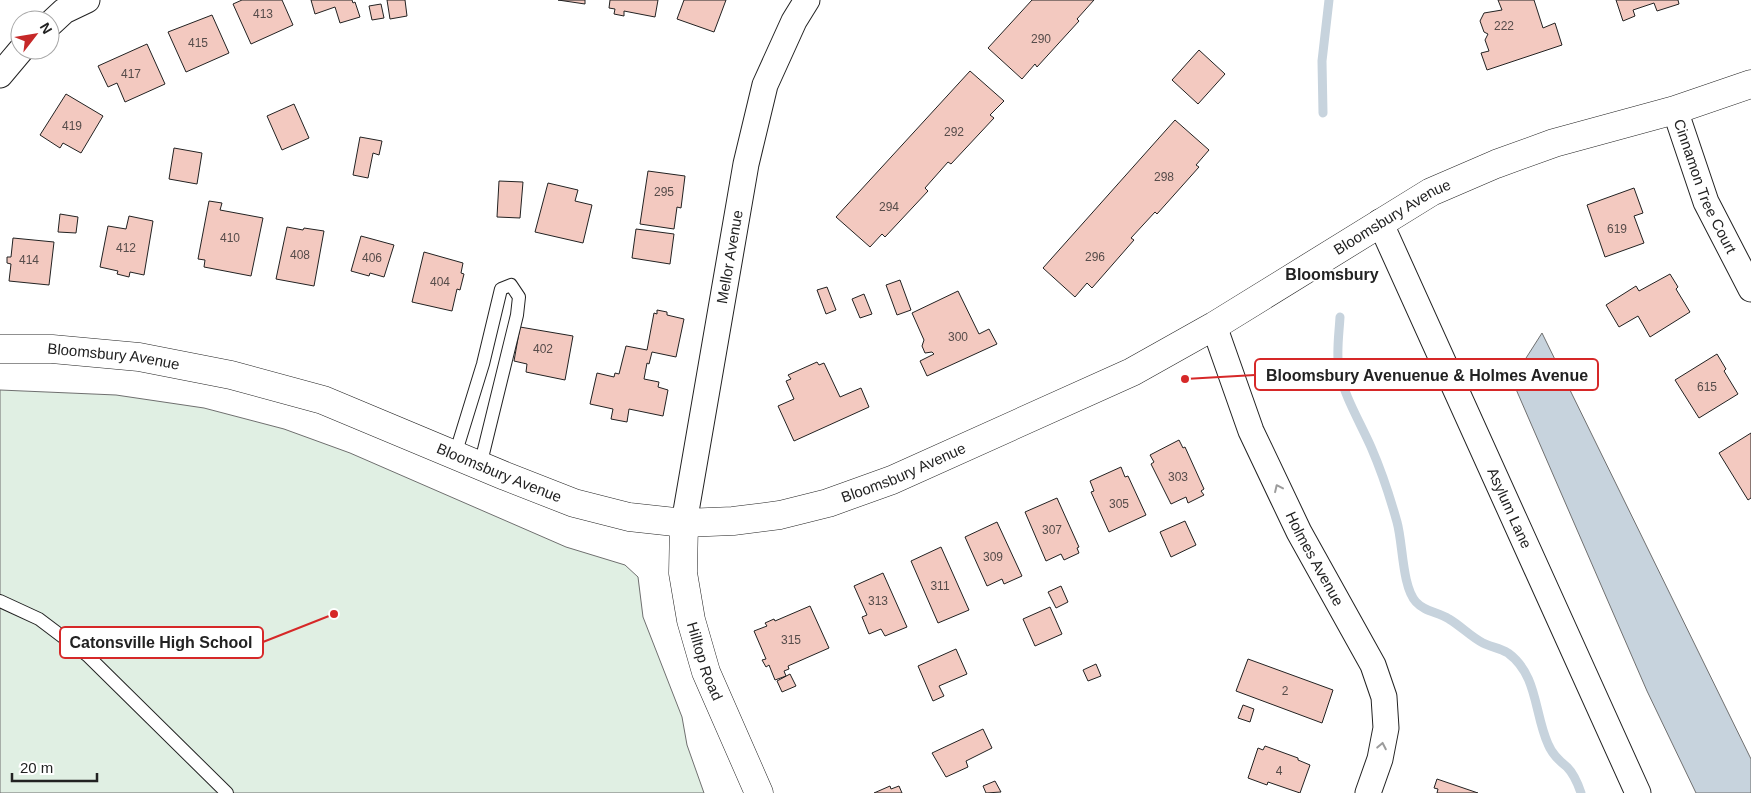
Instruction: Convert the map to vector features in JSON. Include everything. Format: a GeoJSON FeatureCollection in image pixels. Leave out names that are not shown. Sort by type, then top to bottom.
{"type":"FeatureCollection","features":[{"type":"Feature","properties":{"kind":"main road","name":"Bloomsbury Avenue"},"geometry":{"type":"LineString","coordinates":[[0,349],[52,349],[139,358],[231,374],[323,400],[574,503],[629,517],[684,523],[733,521],[780,515],[828,504],[928,464],[1132,372],[1214,326],[1431,192],[1554,142],[1675,110],[1751,84]]}},
{"type":"Feature","properties":{"kind":"main road","name":"Hilltop Road"},"geometry":{"type":"LineString","coordinates":[[684,523],[684,573],[690,620],[706,672],[759,793]]}},
{"type":"Feature","properties":{"kind":"street"},"geometry":{"type":"LineString","coordinates":[[60,15],[87,0]]}},
{"type":"Feature","properties":{"kind":"street","name":"Mellor Avenue"},"geometry":{"type":"LineString","coordinates":[[684,523],[746,164],[765,85],[794,21],[807,0]]}},
{"type":"Feature","properties":{"kind":"street"},"geometry":{"type":"LineString","coordinates":[[0,75],[13,60]]}},
{"type":"Feature","properties":{"kind":"street","name":"Cinnamon Tree Court"},"geometry":{"type":"LineString","coordinates":[[1675,110],[1706,202],[1751,289]]}},
{"type":"Feature","properties":{"kind":"street","name":"Asylum Lane"},"geometry":{"type":"LineString","coordinates":[[1380,222],[1638,793]]}},
{"type":"Feature","properties":{"kind":"street","name":"Holmes Avenue"},"geometry":{"type":"LineString","coordinates":[[1214,326],[1251,431],[1299,532],[1373,665],[1384,697],[1386,728],[1380,759],[1368,793]]}},
{"type":"Feature","properties":{"kind":"lane"},"geometry":{"type":"LineString","coordinates":[[455,455],[483,364],[501,290],[511,285],[519,297],[517,314],[480,466]]}},
{"type":"Feature","properties":{"kind":"lane"},"geometry":{"type":"LineString","coordinates":[[0,601],[39,619],[88,656],[226,793]]}},
{"type":"Feature","properties":{"kind":"green space"},"geometry":{"type":"Polygon","coordinates":[[[0,390],[116,395],[204,408],[284,429],[350,453],[566,547],[625,565],[638,577],[643,617],[682,717],[687,745],[704,793],[0,793],[0,390]]]}},
{"type":"Feature","properties":{"kind":"shaded area"},"geometry":{"type":"Polygon","coordinates":[[[1542,333],[1751,759],[1751,793],[1696,793],[1647,691],[1512,380],[1542,333]]]}},
{"type":"Feature","properties":{"kind":"building"},"geometry":{"type":"Polygon","coordinates":[[[242,0],[282,0],[293,25],[251,44],[233,4],[242,0]]]}},
{"type":"Feature","properties":{"kind":"building"},"geometry":{"type":"Polygon","coordinates":[[[311,0],[352,0],[353,3],[355,2],[360,17],[340,23],[335,7],[315,14],[311,0]]]}},
{"type":"Feature","properties":{"kind":"building"},"geometry":{"type":"Polygon","coordinates":[[[387,0],[405,0],[407,16],[390,19],[387,0]]]}},
{"type":"Feature","properties":{"kind":"building"},"geometry":{"type":"Polygon","coordinates":[[[558,0],[585,0],[585,4],[558,0]]]}},
{"type":"Feature","properties":{"kind":"building"},"geometry":{"type":"Polygon","coordinates":[[[610,0],[658,0],[655,17],[624,11],[624,16],[614,14],[615,9],[609,8],[610,0]]]}},
{"type":"Feature","properties":{"kind":"building"},"geometry":{"type":"Polygon","coordinates":[[[684,0],[726,0],[714,32],[677,19],[684,0]]]}},
{"type":"Feature","properties":{"kind":"building"},"geometry":{"type":"Polygon","coordinates":[[[1032,0],[1094,0],[1077,19],[1079,21],[1037,67],[1035,64],[1022,79],[988,48],[1032,0]]]}},
{"type":"Feature","properties":{"kind":"building"},"geometry":{"type":"Polygon","coordinates":[[[1498,0],[1534,0],[1543,28],[1555,23],[1562,45],[1487,70],[1481,53],[1489,51],[1485,40],[1488,34],[1484,32],[1480,21],[1484,13],[1502,10],[1498,0]]]}},
{"type":"Feature","properties":{"kind":"building"},"geometry":{"type":"Polygon","coordinates":[[[1616,0],[1678,0],[1679,4],[1657,11],[1654,3],[1633,10],[1635,16],[1623,21],[1616,0]]]}},
{"type":"Feature","properties":{"kind":"building"},"geometry":{"type":"Polygon","coordinates":[[[381,4],[384,18],[372,20],[369,6],[381,4]]]}},
{"type":"Feature","properties":{"kind":"building"},"geometry":{"type":"Polygon","coordinates":[[[212,15],[229,53],[186,72],[168,32],[212,15]]]}},
{"type":"Feature","properties":{"kind":"building"},"geometry":{"type":"Polygon","coordinates":[[[147,44],[165,84],[125,102],[117,83],[108,87],[98,66],[147,44]]]}},
{"type":"Feature","properties":{"kind":"building"},"geometry":{"type":"Polygon","coordinates":[[[1199,50],[1225,74],[1198,104],[1172,80],[1199,50]]]}},
{"type":"Feature","properties":{"kind":"building"},"geometry":{"type":"Polygon","coordinates":[[[970,71],[1004,101],[990,115],[994,118],[951,164],[948,162],[925,188],[928,191],[885,237],[882,234],[870,247],[836,217],[970,71]]]}},
{"type":"Feature","properties":{"kind":"building"},"geometry":{"type":"Polygon","coordinates":[[[66,94],[103,116],[81,153],[63,143],[60,148],[40,135],[66,94]]]}},
{"type":"Feature","properties":{"kind":"building"},"geometry":{"type":"Polygon","coordinates":[[[294,104],[309,138],[282,150],[267,116],[294,104]]]}},
{"type":"Feature","properties":{"kind":"building"},"geometry":{"type":"Polygon","coordinates":[[[1175,120],[1209,150],[1196,165],[1199,167],[1157,214],[1155,212],[1131,238],[1134,240],[1092,288],[1087,283],[1075,297],[1043,268],[1175,120]]]}},
{"type":"Feature","properties":{"kind":"building"},"geometry":{"type":"Polygon","coordinates":[[[360,137],[382,141],[379,155],[373,153],[368,178],[353,175],[360,137]]]}},
{"type":"Feature","properties":{"kind":"building"},"geometry":{"type":"Polygon","coordinates":[[[174,148],[202,153],[197,184],[169,179],[174,148]]]}},
{"type":"Feature","properties":{"kind":"building"},"geometry":{"type":"Polygon","coordinates":[[[648,171],[685,176],[681,208],[677,207],[674,229],[640,224],[648,171]]]}},
{"type":"Feature","properties":{"kind":"building"},"geometry":{"type":"Polygon","coordinates":[[[499,181],[523,182],[520,218],[497,217],[499,181]]]}},
{"type":"Feature","properties":{"kind":"building"},"geometry":{"type":"Polygon","coordinates":[[[548,183],[578,190],[575,201],[592,205],[583,243],[535,232],[548,183]]]}},
{"type":"Feature","properties":{"kind":"building"},"geometry":{"type":"Polygon","coordinates":[[[1634,188],[1643,213],[1634,216],[1644,243],[1605,257],[1587,205],[1634,188]]]}},
{"type":"Feature","properties":{"kind":"building"},"geometry":{"type":"Polygon","coordinates":[[[209,201],[222,203],[220,210],[263,218],[251,276],[204,267],[205,260],[198,259],[209,201]]]}},
{"type":"Feature","properties":{"kind":"building"},"geometry":{"type":"Polygon","coordinates":[[[60,214],[78,217],[76,233],[58,232],[60,214]]]}},
{"type":"Feature","properties":{"kind":"building"},"geometry":{"type":"Polygon","coordinates":[[[129,216],[153,221],[144,275],[130,272],[129,277],[117,274],[118,271],[100,267],[108,226],[126,229],[129,216]]]}},
{"type":"Feature","properties":{"kind":"building"},"geometry":{"type":"Polygon","coordinates":[[[287,227],[324,231],[314,286],[276,279],[287,227]]]}},
{"type":"Feature","properties":{"kind":"building"},"geometry":{"type":"Polygon","coordinates":[[[636,229],[674,234],[670,264],[632,258],[636,229]]]}},
{"type":"Feature","properties":{"kind":"building"},"geometry":{"type":"Polygon","coordinates":[[[361,236],[394,245],[384,277],[370,273],[369,276],[351,271],[361,236]]]}},
{"type":"Feature","properties":{"kind":"building"},"geometry":{"type":"Polygon","coordinates":[[[13,238],[54,242],[49,285],[9,281],[11,264],[7,263],[7,257],[11,257],[13,238]]]}},
{"type":"Feature","properties":{"kind":"building"},"geometry":{"type":"Polygon","coordinates":[[[424,252],[463,263],[461,273],[464,274],[460,290],[457,289],[452,311],[412,302],[424,252]]]}},
{"type":"Feature","properties":{"kind":"building"},"geometry":{"type":"Polygon","coordinates":[[[1670,274],[1678,287],[1676,289],[1690,312],[1650,337],[1638,316],[1619,327],[1606,305],[1636,286],[1639,291],[1670,274]]]}},
{"type":"Feature","properties":{"kind":"building"},"geometry":{"type":"Polygon","coordinates":[[[900,280],[911,310],[897,315],[886,285],[900,280]]]}},
{"type":"Feature","properties":{"kind":"building"},"geometry":{"type":"Polygon","coordinates":[[[827,287],[836,310],[826,314],[817,290],[827,287]]]}},
{"type":"Feature","properties":{"kind":"building"},"geometry":{"type":"Polygon","coordinates":[[[958,291],[979,334],[989,329],[997,344],[927,376],[920,361],[934,354],[932,352],[925,353],[922,346],[924,340],[912,313],[958,291]]]}},
{"type":"Feature","properties":{"kind":"building"},"geometry":{"type":"Polygon","coordinates":[[[864,294],[872,314],[860,318],[852,299],[864,294]]]}},
{"type":"Feature","properties":{"kind":"building"},"geometry":{"type":"Polygon","coordinates":[[[657,310],[667,312],[667,315],[684,319],[676,357],[652,352],[649,364],[647,363],[644,379],[659,382],[658,387],[668,390],[663,416],[629,409],[627,422],[611,419],[613,409],[590,404],[597,373],[614,377],[615,373],[619,374],[626,346],[647,350],[654,313],[657,314],[657,310]]]}},
{"type":"Feature","properties":{"kind":"building"},"geometry":{"type":"Polygon","coordinates":[[[520,327],[573,336],[565,380],[526,372],[527,364],[514,361],[520,327]]]}},
{"type":"Feature","properties":{"kind":"building"},"geometry":{"type":"Polygon","coordinates":[[[1717,354],[1726,369],[1724,371],[1738,394],[1699,418],[1675,380],[1717,354]]]}},
{"type":"Feature","properties":{"kind":"building"},"geometry":{"type":"Polygon","coordinates":[[[817,362],[819,365],[824,363],[840,397],[861,388],[869,407],[794,441],[778,406],[794,399],[786,381],[791,379],[788,375],[817,362]]]}},
{"type":"Feature","properties":{"kind":"building"},"geometry":{"type":"Polygon","coordinates":[[[1751,433],[1751,498],[1748,500],[1719,453],[1751,433]]]}},
{"type":"Feature","properties":{"kind":"building"},"geometry":{"type":"Polygon","coordinates":[[[1179,440],[1183,448],[1185,447],[1204,489],[1201,491],[1204,495],[1188,503],[1186,497],[1171,504],[1151,464],[1154,462],[1150,455],[1179,440]]]}},
{"type":"Feature","properties":{"kind":"building"},"geometry":{"type":"Polygon","coordinates":[[[1121,467],[1125,477],[1128,476],[1146,515],[1109,532],[1091,492],[1094,491],[1090,481],[1121,467]]]}},
{"type":"Feature","properties":{"kind":"building"},"geometry":{"type":"Polygon","coordinates":[[[1057,498],[1079,547],[1077,548],[1079,553],[1064,560],[1061,554],[1046,561],[1025,512],[1057,498]]]}},
{"type":"Feature","properties":{"kind":"building"},"geometry":{"type":"Polygon","coordinates":[[[1185,521],[1196,545],[1171,557],[1160,532],[1185,521]]]}},
{"type":"Feature","properties":{"kind":"building"},"geometry":{"type":"Polygon","coordinates":[[[997,522],[1022,576],[1004,584],[1002,579],[987,586],[965,537],[997,522]]]}},
{"type":"Feature","properties":{"kind":"building"},"geometry":{"type":"Polygon","coordinates":[[[941,547],[969,610],[938,623],[911,561],[941,547]]]}},
{"type":"Feature","properties":{"kind":"building"},"geometry":{"type":"Polygon","coordinates":[[[883,573],[907,627],[885,636],[881,629],[869,634],[862,617],[867,615],[854,586],[883,573]]]}},
{"type":"Feature","properties":{"kind":"building"},"geometry":{"type":"Polygon","coordinates":[[[1061,586],[1068,602],[1056,608],[1048,592],[1061,586]]]}},
{"type":"Feature","properties":{"kind":"building"},"geometry":{"type":"Polygon","coordinates":[[[810,606],[829,648],[788,666],[789,669],[784,671],[786,676],[775,680],[769,665],[766,667],[762,660],[766,659],[754,631],[767,626],[765,623],[774,619],[775,621],[810,606]]]}},
{"type":"Feature","properties":{"kind":"building"},"geometry":{"type":"Polygon","coordinates":[[[1050,607],[1062,634],[1035,646],[1023,619],[1050,607]]]}},
{"type":"Feature","properties":{"kind":"building"},"geometry":{"type":"Polygon","coordinates":[[[956,649],[967,674],[939,686],[944,696],[933,701],[918,666],[956,649]]]}},
{"type":"Feature","properties":{"kind":"building"},"geometry":{"type":"Polygon","coordinates":[[[1248,659],[1333,690],[1322,723],[1236,691],[1248,659]]]}},
{"type":"Feature","properties":{"kind":"building"},"geometry":{"type":"Polygon","coordinates":[[[1096,664],[1101,676],[1088,681],[1083,670],[1096,664]]]}},
{"type":"Feature","properties":{"kind":"building"},"geometry":{"type":"Polygon","coordinates":[[[790,674],[796,686],[782,692],[777,681],[790,674]]]}},
{"type":"Feature","properties":{"kind":"building"},"geometry":{"type":"Polygon","coordinates":[[[1243,705],[1254,709],[1250,722],[1238,718],[1243,705]]]}},
{"type":"Feature","properties":{"kind":"building"},"geometry":{"type":"Polygon","coordinates":[[[983,729],[992,748],[966,761],[968,767],[946,777],[932,753],[983,729]]]}},
{"type":"Feature","properties":{"kind":"building"},"geometry":{"type":"Polygon","coordinates":[[[1265,746],[1298,758],[1298,760],[1310,765],[1300,793],[1268,782],[1267,785],[1248,778],[1258,748],[1263,750],[1265,746]]]}},
{"type":"Feature","properties":{"kind":"building"},"geometry":{"type":"Polygon","coordinates":[[[1437,779],[1478,793],[1437,793],[1438,789],[1434,788],[1437,779]]]}},
{"type":"Feature","properties":{"kind":"building"},"geometry":{"type":"Polygon","coordinates":[[[995,781],[1001,792],[986,793],[983,786],[995,781]]]}},
{"type":"Feature","properties":{"kind":"building"},"geometry":{"type":"Polygon","coordinates":[[[890,786],[891,789],[899,786],[902,793],[874,793],[890,786]]]}},
{"type":"Feature","properties":{"kind":"waterway"},"geometry":{"type":"LineString","coordinates":[[1323,113],[1322,61],[1329,0]]}},
{"type":"Feature","properties":{"kind":"waterway"},"geometry":{"type":"LineString","coordinates":[[1340,317],[1338,357],[1341,380],[1375,456],[1388,493],[1397,522],[1405,576],[1411,595],[1423,608],[1449,619],[1479,641],[1505,651],[1518,662],[1530,683],[1543,732],[1550,748],[1572,773],[1581,793]]}},
{"type":"Feature","properties":{"kind":"place","name":"Bloomsbury Avenuenue & Holmes Avenue"},"geometry":{"type":"Point","coordinates":[1185,379]}},
{"type":"Feature","properties":{"kind":"place","name":"Catonsville High School"},"geometry":{"type":"Point","coordinates":[334,614]}},
{"type":"Feature","properties":{"kind":"district","name":"Bloomsbury"},"geometry":{"type":"Point","coordinates":[1332,274]}}]}
